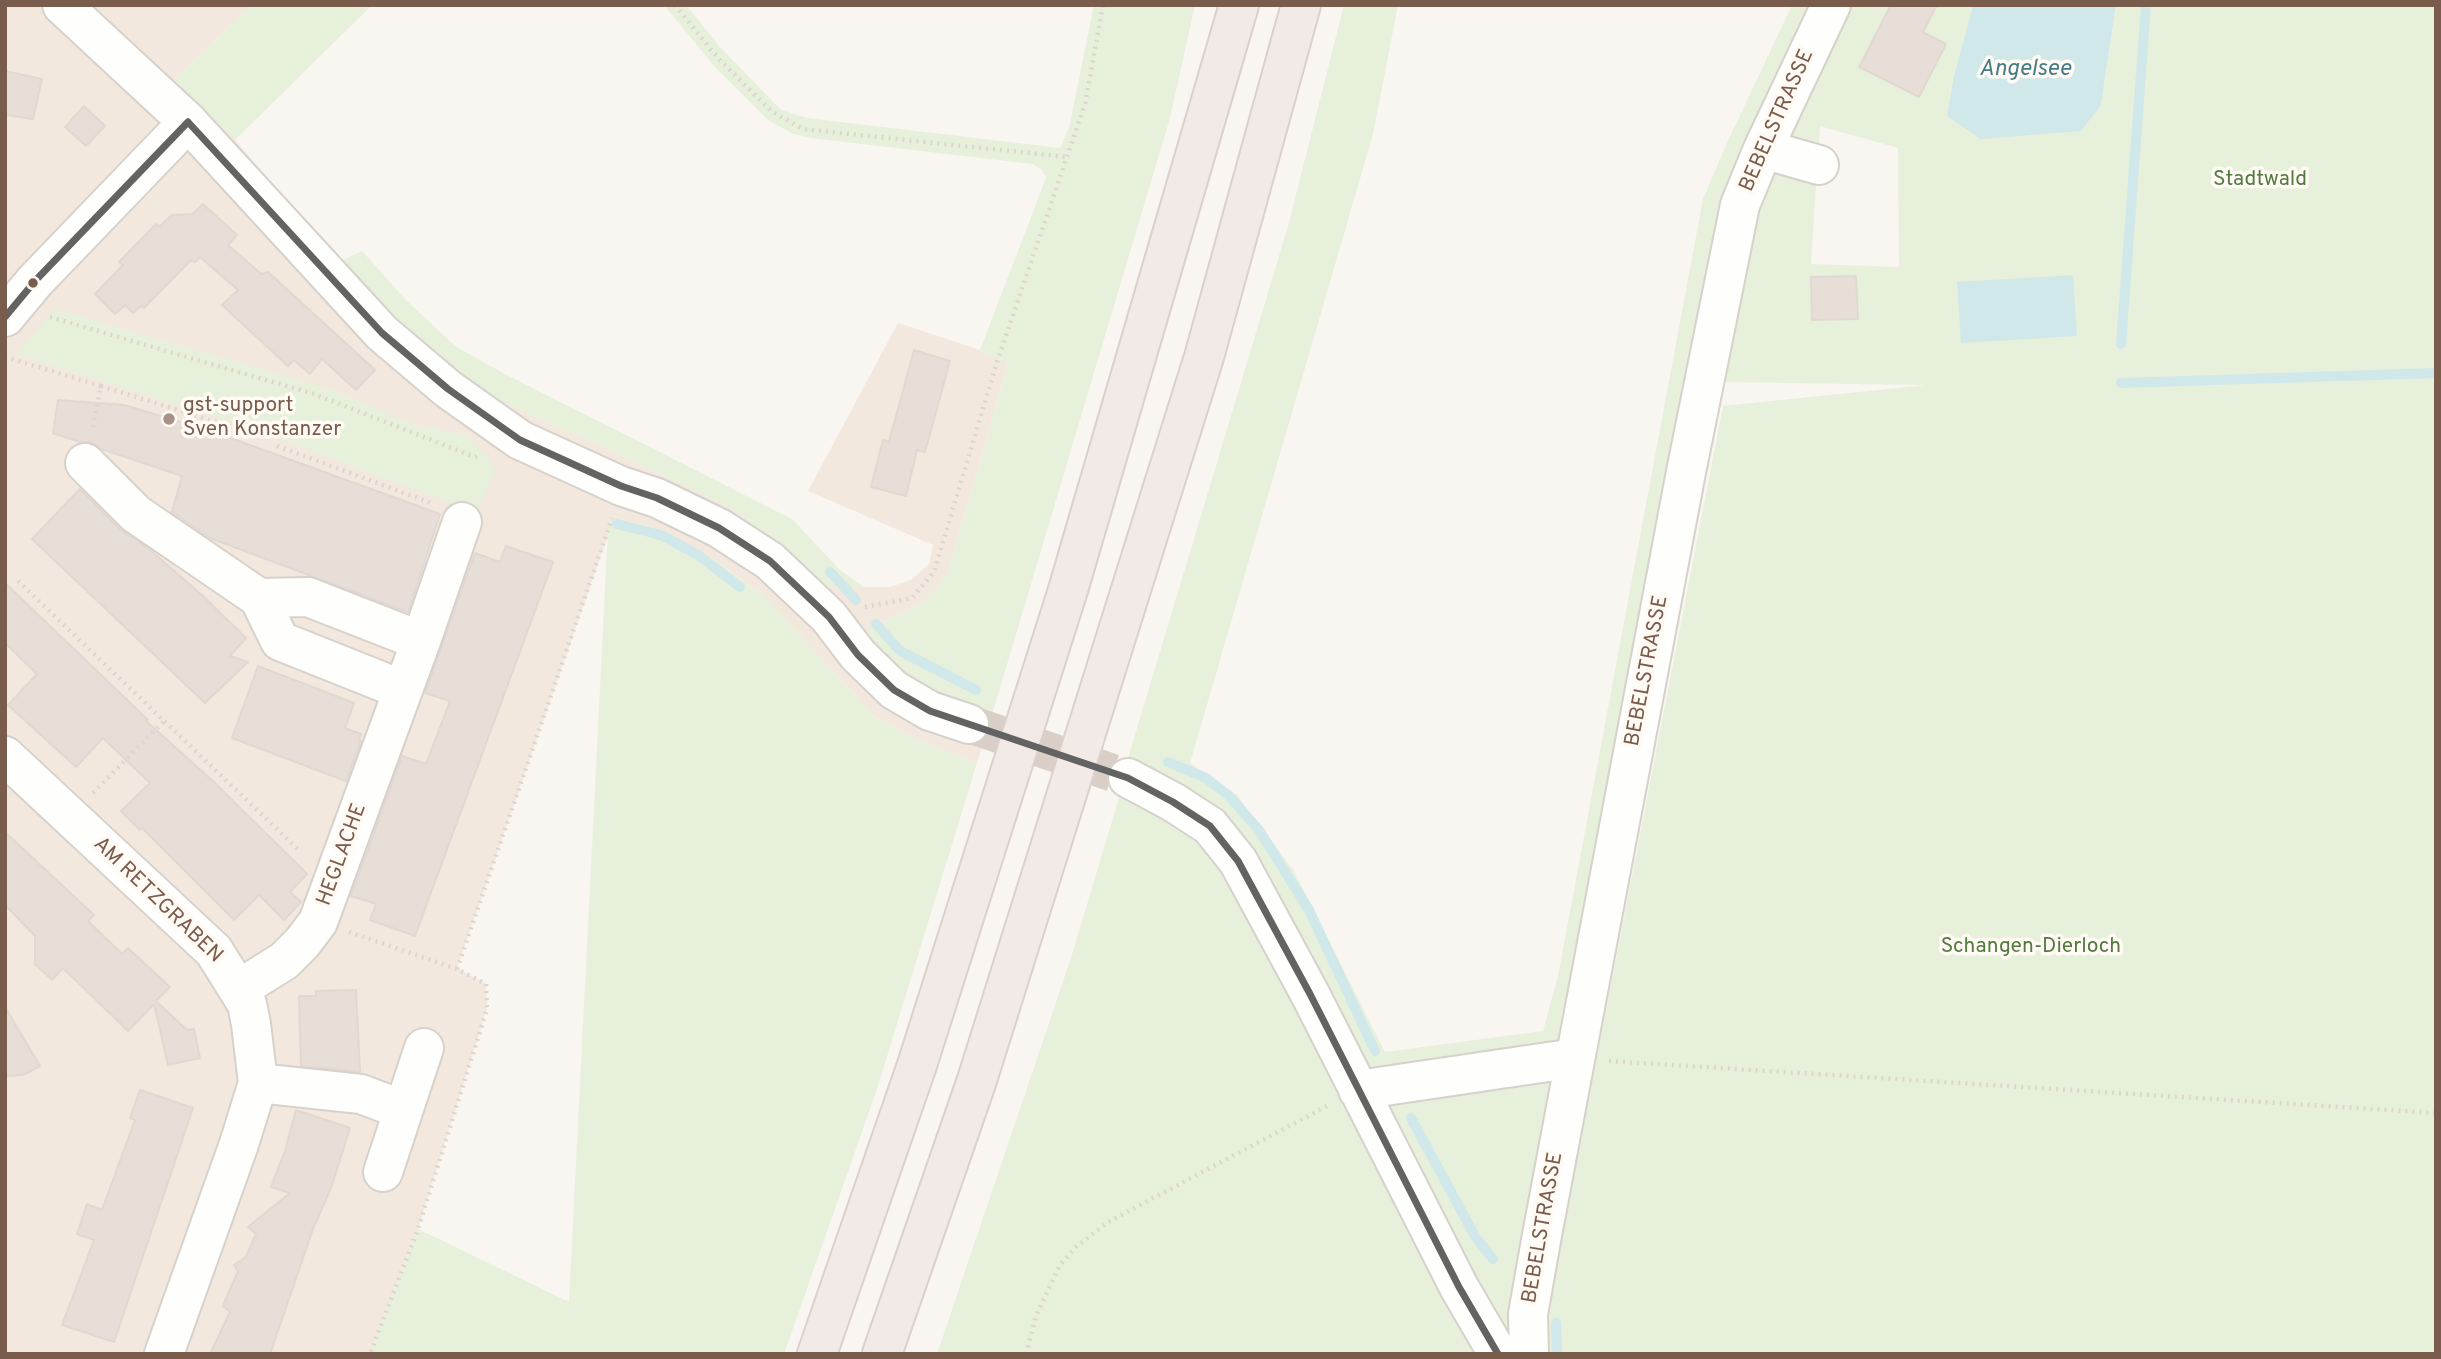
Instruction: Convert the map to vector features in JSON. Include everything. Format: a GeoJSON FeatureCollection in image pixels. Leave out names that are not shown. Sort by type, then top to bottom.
{"type":"FeatureCollection","features":[{"type":"Feature","properties":{"kind":"highway"},"geometry":{"type":"LineString","coordinates":[[1228,46],[1229,5]]}},
{"type":"Feature","properties":{"kind":"highway"},"geometry":{"type":"LineString","coordinates":[[817,1354],[917,1065],[1068,590],[1239,5]]}},
{"type":"Feature","properties":{"kind":"highway"},"geometry":{"type":"LineString","coordinates":[[882,1354],[981,1067],[1196,384],[1301,5]]}},
{"type":"Feature","properties":{"kind":"street"},"geometry":{"type":"LineString","coordinates":[[62,5],[188,122],[383,333],[448,389],[520,440],[621,486],[657,498],[719,528],[770,561],[829,617],[858,655],[894,690],[930,711],[969,724]]}},
{"type":"Feature","properties":{"kind":"street","name":"BEBELSTRASSE"},"geometry":{"type":"LineString","coordinates":[[1529,1354],[1528,1314],[1707,365],[1740,205],[1763,149],[1832,5]]}},
{"type":"Feature","properties":{"kind":"street"},"geometry":{"type":"LineString","coordinates":[[10,312],[35,281],[188,122]]}},
{"type":"Feature","properties":{"kind":"street"},"geometry":{"type":"LineString","coordinates":[[1763,149],[1819,165]]}},
{"type":"Feature","properties":{"kind":"street"},"geometry":{"type":"LineString","coordinates":[[85,463],[136,514],[259,598],[281,641],[403,690]]}},
{"type":"Feature","properties":{"kind":"street","name":"HEGLACHE"},"geometry":{"type":"LineString","coordinates":[[239,989],[284,961],[318,922],[462,522]]}},
{"type":"Feature","properties":{"kind":"street"},"geometry":{"type":"LineString","coordinates":[[259,598],[308,597],[421,641]]}},
{"type":"Feature","properties":{"kind":"street","name":"AM RETZGRABEN"},"geometry":{"type":"LineString","coordinates":[[5,756],[214,951],[247,1004],[258,1083],[164,1354]]}},
{"type":"Feature","properties":{"kind":"street"},"geometry":{"type":"LineString","coordinates":[[1128,779],[1210,825],[1238,861],[1459,1287],[1498,1354]]}},
{"type":"Feature","properties":{"kind":"street"},"geometry":{"type":"LineString","coordinates":[[383,1172],[424,1048]]}},
{"type":"Feature","properties":{"kind":"street"},"geometry":{"type":"LineString","coordinates":[[1358,1090],[1575,1059]]}},
{"type":"Feature","properties":{"kind":"street"},"geometry":{"type":"LineString","coordinates":[[258,1083],[360,1094],[403,1110]]}},
{"type":"Feature","properties":{"kind":"street"},"geometry":{"type":"LineString","coordinates":[[1459,1287],[1504,1308],[1528,1314]]}},
{"type":"Feature","properties":{"kind":"path"},"geometry":{"type":"LineString","coordinates":[[675,5],[717,57],[771,111],[803,129],[1067,157]]}},
{"type":"Feature","properties":{"kind":"path"},"geometry":{"type":"LineString","coordinates":[[829,617],[881,602],[912,598],[934,572],[997,362],[1085,104],[1103,5]]}},
{"type":"Feature","properties":{"kind":"path"},"geometry":{"type":"LineString","coordinates":[[10,312],[314,394],[475,457],[520,440]]}},
{"type":"Feature","properties":{"kind":"path"},"geometry":{"type":"LineString","coordinates":[[5,357],[253,433]]}},
{"type":"Feature","properties":{"kind":"path"},"geometry":{"type":"LineString","coordinates":[[85,463],[101,387]]}},
{"type":"Feature","properties":{"kind":"path"},"geometry":{"type":"LineString","coordinates":[[277,446],[463,514],[462,522]]}},
{"type":"Feature","properties":{"kind":"path"},"geometry":{"type":"LineString","coordinates":[[457,969],[608,531],[621,486]]}},
{"type":"Feature","properties":{"kind":"path"},"geometry":{"type":"LineString","coordinates":[[18,581],[301,852]]}},
{"type":"Feature","properties":{"kind":"path"},"geometry":{"type":"LineString","coordinates":[[70,817],[164,721]]}},
{"type":"Feature","properties":{"kind":"path"},"geometry":{"type":"LineString","coordinates":[[1575,1059],[2436,1113]]}},
{"type":"Feature","properties":{"kind":"path"},"geometry":{"type":"LineString","coordinates":[[1026,1354],[1036,1316],[1060,1265],[1076,1247],[1108,1222],[1358,1090]]}},
{"type":"Feature","properties":{"kind":"shaded area"},"geometry":{"type":"Polygon","coordinates":[[[5,5],[252,5],[174,80],[235,140],[339,262],[470,388],[589,440],[736,510],[827,587],[890,587],[911,580],[929,564],[933,545],[808,491],[898,323],[980,350],[1008,364],[948,573],[920,604],[876,624],[969,712],[991,718],[977,763],[914,739],[875,717],[763,595],[719,563],[662,530],[614,518],[457,968],[486,984],[487,1009],[418,1229],[370,1354],[5,1354],[5,5]]]}},
{"type":"Feature","properties":{"kind":"green space"},"geometry":{"type":"Polygon","coordinates":[[[252,5],[372,5],[235,140],[174,80],[252,5]]]}},
{"type":"Feature","properties":{"kind":"green space"},"geometry":{"type":"Polygon","coordinates":[[[664,5],[686,5],[720,47],[781,110],[807,118],[1060,148],[1069,128],[1094,5],[1195,5],[1170,118],[991,718],[969,712],[871,649],[862,634],[876,624],[920,604],[948,573],[1008,365],[980,350],[1046,178],[1042,170],[1032,164],[793,134],[768,120],[715,67],[664,5]]]}},
{"type":"Feature","properties":{"kind":"green space"},"geometry":{"type":"Polygon","coordinates":[[[1344,5],[1398,5],[1373,134],[1190,763],[1237,795],[1294,871],[1385,1052],[1543,1031],[1558,976],[1703,199],[1792,5],[1973,5],[1954,76],[2101,105],[2116,5],[2436,5],[2436,1354],[937,1354],[1071,958],[1288,226],[1344,5]],[[1820,126],[1811,264],[1899,267],[1898,148],[1820,126]],[[1718,382],[1563,1232],[1723,406],[1927,385],[1718,382]]]}},
{"type":"Feature","properties":{"kind":"green space"},"geometry":{"type":"Polygon","coordinates":[[[362,251],[407,301],[455,346],[792,519],[839,569],[865,588],[827,587],[736,510],[589,440],[470,388],[339,262],[362,251]]]}},
{"type":"Feature","properties":{"kind":"green space"},"geometry":{"type":"Polygon","coordinates":[[[55,309],[336,391],[411,424],[468,435],[496,469],[477,513],[256,430],[18,355],[18,351],[55,309]]]}},
{"type":"Feature","properties":{"kind":"green space"},"geometry":{"type":"Polygon","coordinates":[[[614,518],[662,530],[719,563],[763,595],[875,717],[914,739],[977,763],[877,1089],[784,1354],[370,1354],[418,1229],[569,1302],[608,531],[614,518]]]}},
{"type":"Feature","properties":{"kind":"water","name":"Angelsee"},"geometry":{"type":"Polygon","coordinates":[[[1973,5],[2116,5],[2101,105],[2081,131],[1981,139],[1947,116],[1954,76],[1973,5]]]}},
{"type":"Feature","properties":{"kind":"water"},"geometry":{"type":"Polygon","coordinates":[[[2073,275],[2077,336],[1961,343],[1957,282],[2073,275]]]}},
{"type":"Feature","properties":{"kind":"building"},"geometry":{"type":"Polygon","coordinates":[[[1891,5],[1937,5],[1923,32],[1946,44],[1919,97],[1859,67],[1891,5]]]}},
{"type":"Feature","properties":{"kind":"building"},"geometry":{"type":"Polygon","coordinates":[[[5,71],[42,79],[33,119],[5,115],[5,71]]]}},
{"type":"Feature","properties":{"kind":"building"},"geometry":{"type":"Polygon","coordinates":[[[84,106],[105,126],[86,146],[65,127],[84,106]]]}},
{"type":"Feature","properties":{"kind":"building"},"geometry":{"type":"Polygon","coordinates":[[[203,204],[237,235],[228,245],[261,274],[268,272],[375,370],[356,390],[322,359],[310,374],[294,360],[288,366],[222,305],[238,290],[200,257],[195,262],[191,260],[144,308],[141,306],[133,313],[125,305],[115,314],[95,294],[123,265],[119,262],[156,224],[159,227],[172,215],[193,214],[203,204]]]}},
{"type":"Feature","properties":{"kind":"building"},"geometry":{"type":"Polygon","coordinates":[[[1856,276],[1858,319],[1812,320],[1811,277],[1856,276]]]}},
{"type":"Feature","properties":{"kind":"building"},"geometry":{"type":"Polygon","coordinates":[[[914,350],[950,361],[925,452],[917,450],[906,496],[871,487],[883,440],[889,442],[914,350]]]}},
{"type":"Feature","properties":{"kind":"building"},"geometry":{"type":"Polygon","coordinates":[[[58,400],[124,405],[225,436],[440,514],[408,612],[210,538],[172,512],[182,476],[102,449],[91,442],[80,442],[53,433],[58,400]]]}},
{"type":"Feature","properties":{"kind":"building"},"geometry":{"type":"Polygon","coordinates":[[[80,489],[121,530],[149,549],[246,638],[230,656],[248,662],[205,703],[32,539],[80,489]]]}},
{"type":"Feature","properties":{"kind":"building"},"geometry":{"type":"Polygon","coordinates":[[[506,546],[553,562],[415,936],[370,920],[376,904],[351,896],[402,756],[426,764],[450,701],[425,693],[475,553],[500,562],[506,546]]]}},
{"type":"Feature","properties":{"kind":"building"},"geometry":{"type":"Polygon","coordinates":[[[5,583],[307,874],[290,892],[301,902],[284,920],[259,895],[234,920],[142,828],[140,830],[121,811],[150,783],[103,738],[76,767],[8,705],[37,674],[5,643],[5,583]]]}},
{"type":"Feature","properties":{"kind":"building"},"geometry":{"type":"Polygon","coordinates":[[[258,666],[354,703],[345,728],[361,734],[361,741],[346,781],[232,738],[258,666]]]}},
{"type":"Feature","properties":{"kind":"building"},"geometry":{"type":"Polygon","coordinates":[[[5,832],[94,915],[88,921],[122,954],[128,948],[170,987],[156,1001],[187,1030],[194,1029],[200,1058],[168,1065],[154,1004],[128,1031],[63,968],[52,980],[35,964],[35,936],[5,905],[5,832]]]}},
{"type":"Feature","properties":{"kind":"building"},"geometry":{"type":"Polygon","coordinates":[[[356,990],[360,1072],[301,1066],[299,996],[316,996],[316,991],[356,990]]]}},
{"type":"Feature","properties":{"kind":"building"},"geometry":{"type":"Polygon","coordinates":[[[5,1007],[40,1066],[23,1075],[5,1076],[5,1007]]]}},
{"type":"Feature","properties":{"kind":"building"},"geometry":{"type":"Polygon","coordinates":[[[140,1090],[193,1108],[114,1342],[62,1325],[94,1240],[77,1234],[87,1204],[102,1210],[135,1120],[130,1118],[140,1090]]]}},
{"type":"Feature","properties":{"kind":"building"},"geometry":{"type":"Polygon","coordinates":[[[296,1110],[350,1128],[331,1188],[313,1229],[270,1354],[210,1354],[230,1312],[223,1306],[238,1271],[234,1265],[246,1257],[256,1234],[248,1227],[290,1193],[271,1187],[285,1151],[296,1110]]]}},
{"type":"Feature","properties":{"kind":"waterway"},"geometry":{"type":"LineString","coordinates":[[2121,344],[2146,5]]}},
{"type":"Feature","properties":{"kind":"waterway"},"geometry":{"type":"LineString","coordinates":[[2121,383],[2436,373]]}},
{"type":"Feature","properties":{"kind":"waterway"},"geometry":{"type":"LineString","coordinates":[[617,524],[661,535],[698,555],[740,587]]}},
{"type":"Feature","properties":{"kind":"waterway"},"geometry":{"type":"LineString","coordinates":[[830,572],[856,600]]}},
{"type":"Feature","properties":{"kind":"waterway"},"geometry":{"type":"LineString","coordinates":[[876,624],[900,651],[976,690]]}},
{"type":"Feature","properties":{"kind":"waterway"},"geometry":{"type":"LineString","coordinates":[[1168,762],[1206,778],[1228,795],[1259,830],[1309,910],[1375,1051]]}},
{"type":"Feature","properties":{"kind":"waterway"},"geometry":{"type":"LineString","coordinates":[[1411,1118],[1476,1238],[1493,1259]]}},
{"type":"Feature","properties":{"kind":"waterway"},"geometry":{"type":"LineString","coordinates":[[1556,1323],[1557,1354]]}},
{"type":"Feature","properties":{"kind":"tunnel"},"geometry":{"type":"LineString","coordinates":[[969,724],[1128,778]]}},
{"type":"Feature","properties":{"kind":"transit line"},"geometry":{"type":"LineString","coordinates":[[188,122],[382,333],[448,389],[520,440],[621,486],[657,498],[719,528],[770,561],[829,617],[858,655],[894,690],[930,711],[1128,778],[1210,826],[1238,861],[1310,994],[1459,1287],[1498,1354]]}},
{"type":"Feature","properties":{"kind":"transit line"},"geometry":{"type":"LineString","coordinates":[[5,317],[35,281],[188,122]]}},
{"type":"Feature","properties":{"kind":"place","name":"gst-support Sven Konstanzer"},"geometry":{"type":"Point","coordinates":[169,419]}},
{"type":"Feature","properties":{"kind":"park label","name":"Stadtwald"},"geometry":{"type":"Point","coordinates":[2260,181]}},
{"type":"Feature","properties":{"kind":"park label","name":"Schangen-Dierloch"},"geometry":{"type":"Point","coordinates":[2031,948]}}]}
